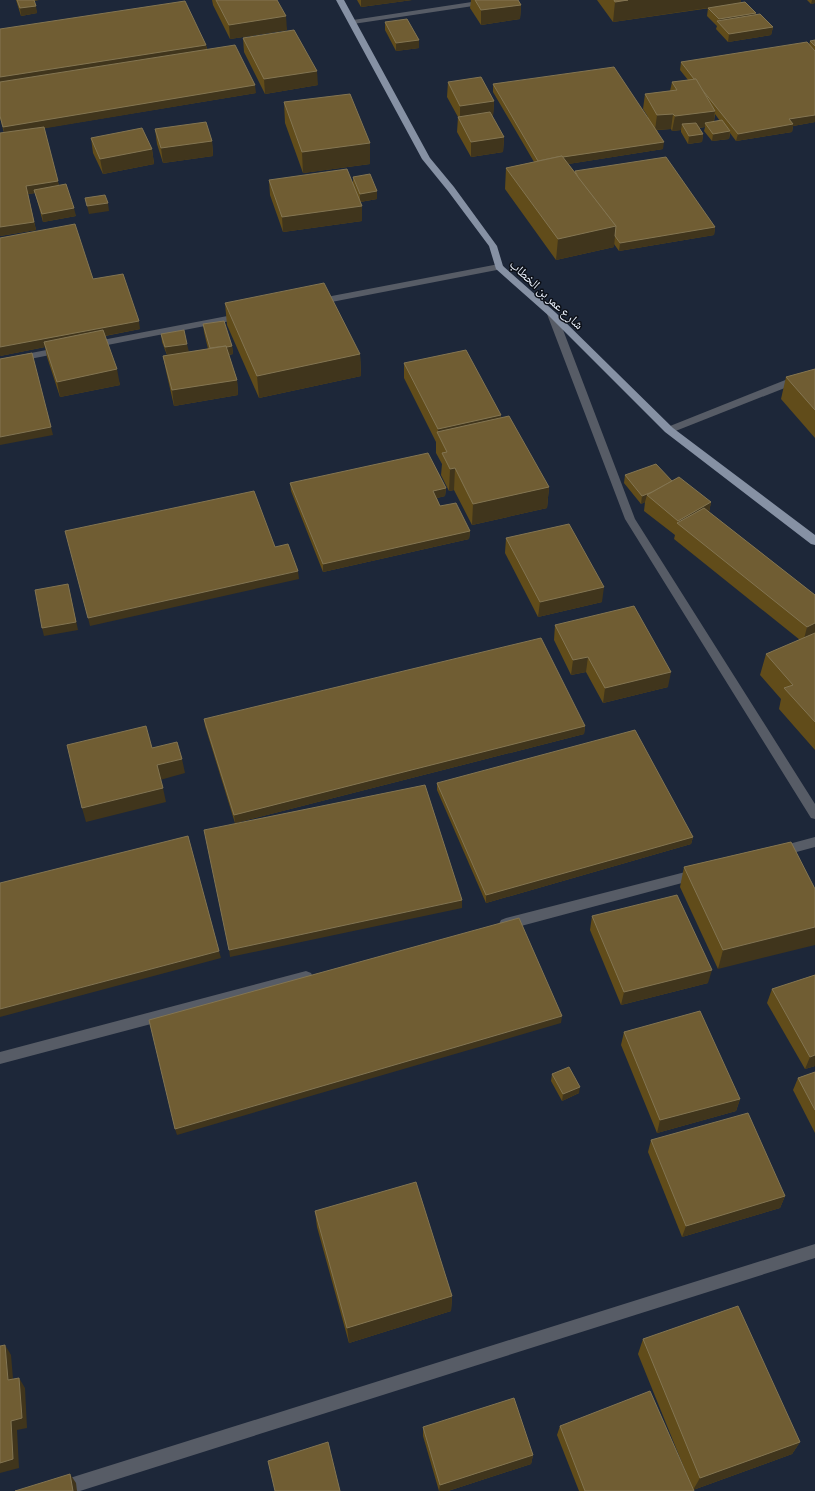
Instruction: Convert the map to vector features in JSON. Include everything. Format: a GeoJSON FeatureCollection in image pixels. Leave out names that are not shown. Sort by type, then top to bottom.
{"type":"FeatureCollection","features":[{"type":"Feature","properties":{"kind":"main road","name":"شارع عمر بن الخطاب"},"geometry":{"type":"LineString","coordinates":[[340,0],[426,159],[451,189],[493,246],[499,267],[552,314],[669,430],[815,541]]}},
{"type":"Feature","properties":{"kind":"street"},"geometry":{"type":"LineString","coordinates":[[353,22],[500,0]]}},
{"type":"Feature","properties":{"kind":"street"},"geometry":{"type":"LineString","coordinates":[[304,304],[499,267]]}},
{"type":"Feature","properties":{"kind":"street"},"geometry":{"type":"LineString","coordinates":[[552,314],[630,519],[815,814]]}},
{"type":"Feature","properties":{"kind":"street"},"geometry":{"type":"LineString","coordinates":[[86,346],[250,315]]}},
{"type":"Feature","properties":{"kind":"street"},"geometry":{"type":"LineString","coordinates":[[0,362],[70,349]]}},
{"type":"Feature","properties":{"kind":"street"},"geometry":{"type":"LineString","coordinates":[[669,430],[800,377],[815,373]]}},
{"type":"Feature","properties":{"kind":"street"},"geometry":{"type":"LineString","coordinates":[[769,855],[815,842]]}},
{"type":"Feature","properties":{"kind":"street"},"geometry":{"type":"LineString","coordinates":[[492,928],[707,871]]}},
{"type":"Feature","properties":{"kind":"street"},"geometry":{"type":"LineString","coordinates":[[0,1058],[315,975]]}},
{"type":"Feature","properties":{"kind":"street"},"geometry":{"type":"LineString","coordinates":[[54,1491],[815,1251]]}},
{"type":"Feature","properties":{"kind":"building"},"geometry":{"type":"Polygon","coordinates":[[[17,0],[34,0],[36,6],[20,8],[17,0]]]}},
{"type":"Feature","properties":{"kind":"building"},"geometry":{"type":"Polygon","coordinates":[[[216,0],[277,0],[286,16],[229,25],[216,0]]]}},
{"type":"Feature","properties":{"kind":"building"},"geometry":{"type":"Polygon","coordinates":[[[475,0],[518,0],[521,5],[481,10],[475,0]]]}},
{"type":"Feature","properties":{"kind":"building"},"geometry":{"type":"Polygon","coordinates":[[[614,0],[628,0],[615,2],[614,0]]]}},
{"type":"Feature","properties":{"kind":"building"},"geometry":{"type":"Polygon","coordinates":[[[185,1],[206,45],[0,77],[0,29],[185,1]]]}},
{"type":"Feature","properties":{"kind":"building"},"geometry":{"type":"Polygon","coordinates":[[[745,2],[756,13],[719,19],[708,8],[745,2]]]}},
{"type":"Feature","properties":{"kind":"building"},"geometry":{"type":"Polygon","coordinates":[[[760,14],[773,27],[729,34],[717,21],[760,14]]]}},
{"type":"Feature","properties":{"kind":"building"},"geometry":{"type":"Polygon","coordinates":[[[407,19],[419,40],[396,43],[385,22],[407,19]]]}},
{"type":"Feature","properties":{"kind":"building"},"geometry":{"type":"Polygon","coordinates":[[[294,30],[317,71],[264,79],[243,38],[294,30]]]}},
{"type":"Feature","properties":{"kind":"building"},"geometry":{"type":"Polygon","coordinates":[[[815,40],[815,46],[810,41],[815,40]]]}},
{"type":"Feature","properties":{"kind":"building"},"geometry":{"type":"Polygon","coordinates":[[[807,42],[815,51],[815,115],[789,119],[793,124],[738,134],[700,87],[696,79],[694,79],[681,62],[807,42]]]}},
{"type":"Feature","properties":{"kind":"building"},"geometry":{"type":"Polygon","coordinates":[[[235,45],[255,85],[3,127],[0,116],[0,82],[235,45]]]}},
{"type":"Feature","properties":{"kind":"building"},"geometry":{"type":"Polygon","coordinates":[[[614,67],[664,142],[562,156],[538,161],[493,84],[614,67]]]}},
{"type":"Feature","properties":{"kind":"building"},"geometry":{"type":"Polygon","coordinates":[[[481,77],[494,101],[460,106],[448,82],[481,77]]]}},
{"type":"Feature","properties":{"kind":"building"},"geometry":{"type":"Polygon","coordinates":[[[696,79],[715,111],[675,116],[673,114],[657,115],[645,94],[677,90],[672,82],[696,79]]]}},
{"type":"Feature","properties":{"kind":"building"},"geometry":{"type":"Polygon","coordinates":[[[350,94],[370,143],[302,152],[284,102],[350,94]]]}},
{"type":"Feature","properties":{"kind":"building"},"geometry":{"type":"Polygon","coordinates":[[[490,112],[504,137],[471,142],[458,117],[490,112]]]}},
{"type":"Feature","properties":{"kind":"building"},"geometry":{"type":"Polygon","coordinates":[[[722,120],[730,131],[713,134],[705,123],[722,120]]]}},
{"type":"Feature","properties":{"kind":"building"},"geometry":{"type":"Polygon","coordinates":[[[206,122],[212,141],[161,148],[155,129],[206,122]]]}},
{"type":"Feature","properties":{"kind":"building"},"geometry":{"type":"Polygon","coordinates":[[[696,123],[703,134],[689,136],[682,124],[696,123]]]}},
{"type":"Feature","properties":{"kind":"building"},"geometry":{"type":"Polygon","coordinates":[[[44,127],[58,181],[26,186],[34,222],[0,227],[0,133],[44,127]]]}},
{"type":"Feature","properties":{"kind":"building"},"geometry":{"type":"Polygon","coordinates":[[[142,128],[152,149],[100,159],[91,138],[142,128]]]}},
{"type":"Feature","properties":{"kind":"building"},"geometry":{"type":"Polygon","coordinates":[[[562,156],[616,226],[558,239],[506,168],[562,156]]]}},
{"type":"Feature","properties":{"kind":"building"},"geometry":{"type":"Polygon","coordinates":[[[666,157],[715,227],[620,243],[615,236],[616,226],[575,171],[666,157]]]}},
{"type":"Feature","properties":{"kind":"building"},"geometry":{"type":"Polygon","coordinates":[[[347,169],[362,206],[282,217],[269,180],[347,169]]]}},
{"type":"Feature","properties":{"kind":"building"},"geometry":{"type":"Polygon","coordinates":[[[370,174],[377,191],[360,194],[353,177],[370,174]]]}},
{"type":"Feature","properties":{"kind":"building"},"geometry":{"type":"Polygon","coordinates":[[[66,184],[74,208],[42,214],[34,190],[66,184]]]}},
{"type":"Feature","properties":{"kind":"building"},"geometry":{"type":"Polygon","coordinates":[[[105,195],[108,203],[87,206],[85,198],[105,195]]]}},
{"type":"Feature","properties":{"kind":"building"},"geometry":{"type":"Polygon","coordinates":[[[75,224],[93,279],[123,274],[139,321],[0,347],[0,238],[75,224]]]}},
{"type":"Feature","properties":{"kind":"building"},"geometry":{"type":"Polygon","coordinates":[[[324,283],[360,354],[257,376],[225,303],[324,283]]]}},
{"type":"Feature","properties":{"kind":"building"},"geometry":{"type":"Polygon","coordinates":[[[224,321],[232,346],[210,348],[203,324],[224,321]]]}},
{"type":"Feature","properties":{"kind":"building"},"geometry":{"type":"Polygon","coordinates":[[[103,330],[117,369],[57,382],[44,342],[103,330]]]}},
{"type":"Feature","properties":{"kind":"building"},"geometry":{"type":"Polygon","coordinates":[[[184,330],[187,344],[165,347],[161,334],[184,330]]]}},
{"type":"Feature","properties":{"kind":"building"},"geometry":{"type":"Polygon","coordinates":[[[226,346],[237,380],[172,390],[163,356],[226,346]]]}},
{"type":"Feature","properties":{"kind":"building"},"geometry":{"type":"Polygon","coordinates":[[[466,350],[501,415],[438,429],[404,363],[466,350]]]}},
{"type":"Feature","properties":{"kind":"building"},"geometry":{"type":"Polygon","coordinates":[[[32,353],[51,427],[0,437],[0,359],[32,353]]]}},
{"type":"Feature","properties":{"kind":"building"},"geometry":{"type":"Polygon","coordinates":[[[815,369],[815,410],[786,377],[815,369]]]}},
{"type":"Feature","properties":{"kind":"building"},"geometry":{"type":"Polygon","coordinates":[[[509,416],[549,487],[473,504],[455,468],[450,469],[442,453],[447,452],[437,432],[509,416]]]}},
{"type":"Feature","properties":{"kind":"building"},"geometry":{"type":"Polygon","coordinates":[[[428,453],[446,488],[433,491],[440,506],[456,503],[470,531],[323,564],[290,483],[428,453]]]}},
{"type":"Feature","properties":{"kind":"building"},"geometry":{"type":"Polygon","coordinates":[[[656,464],[672,481],[642,496],[625,475],[656,464]]]}},
{"type":"Feature","properties":{"kind":"building"},"geometry":{"type":"Polygon","coordinates":[[[679,477],[711,502],[678,521],[647,495],[679,477]]]}},
{"type":"Feature","properties":{"kind":"building"},"geometry":{"type":"Polygon","coordinates":[[[254,491],[275,547],[288,544],[298,571],[88,618],[65,531],[254,491]]]}},
{"type":"Feature","properties":{"kind":"building"},"geometry":{"type":"Polygon","coordinates":[[[704,508],[815,595],[815,623],[807,627],[677,523],[704,508]]]}},
{"type":"Feature","properties":{"kind":"building"},"geometry":{"type":"Polygon","coordinates":[[[569,524],[604,587],[540,602],[506,538],[569,524]]]}},
{"type":"Feature","properties":{"kind":"building"},"geometry":{"type":"Polygon","coordinates":[[[68,584],[76,622],[42,628],[35,590],[68,584]]]}},
{"type":"Feature","properties":{"kind":"building"},"geometry":{"type":"Polygon","coordinates":[[[634,606],[671,672],[605,688],[588,657],[573,660],[555,625],[634,606]]]}},
{"type":"Feature","properties":{"kind":"building"},"geometry":{"type":"Polygon","coordinates":[[[815,633],[815,722],[784,688],[793,685],[766,654],[815,633]]]}},
{"type":"Feature","properties":{"kind":"building"},"geometry":{"type":"Polygon","coordinates":[[[541,638],[585,726],[234,815],[204,719],[541,638]]]}},
{"type":"Feature","properties":{"kind":"building"},"geometry":{"type":"Polygon","coordinates":[[[146,726],[152,748],[177,742],[182,759],[157,765],[163,788],[82,808],[67,745],[146,726]]]}},
{"type":"Feature","properties":{"kind":"building"},"geometry":{"type":"Polygon","coordinates":[[[635,730],[693,837],[486,895],[437,783],[635,730]]]}},
{"type":"Feature","properties":{"kind":"building"},"geometry":{"type":"Polygon","coordinates":[[[425,785],[462,900],[229,950],[204,830],[425,785]]]}},
{"type":"Feature","properties":{"kind":"building"},"geometry":{"type":"Polygon","coordinates":[[[188,836],[219,951],[0,1009],[0,883],[188,836]]]}},
{"type":"Feature","properties":{"kind":"building"},"geometry":{"type":"Polygon","coordinates":[[[791,842],[815,889],[815,927],[723,950],[684,867],[791,842]]]}},
{"type":"Feature","properties":{"kind":"building"},"geometry":{"type":"Polygon","coordinates":[[[677,895],[712,970],[624,992],[592,916],[677,895]]]}},
{"type":"Feature","properties":{"kind":"building"},"geometry":{"type":"Polygon","coordinates":[[[519,918],[562,1016],[175,1129],[149,1020],[519,918]]]}},
{"type":"Feature","properties":{"kind":"building"},"geometry":{"type":"Polygon","coordinates":[[[815,975],[815,1055],[810,1057],[772,989],[815,975]]]}},
{"type":"Feature","properties":{"kind":"building"},"geometry":{"type":"Polygon","coordinates":[[[700,1011],[740,1099],[660,1120],[624,1032],[700,1011]]]}},
{"type":"Feature","properties":{"kind":"building"},"geometry":{"type":"Polygon","coordinates":[[[569,1067],[580,1087],[563,1094],[552,1074],[569,1067]]]}},
{"type":"Feature","properties":{"kind":"building"},"geometry":{"type":"Polygon","coordinates":[[[815,1072],[815,1110],[798,1078],[815,1072]]]}},
{"type":"Feature","properties":{"kind":"building"},"geometry":{"type":"Polygon","coordinates":[[[748,1113],[785,1196],[686,1226],[651,1140],[748,1113]]]}},
{"type":"Feature","properties":{"kind":"building"},"geometry":{"type":"Polygon","coordinates":[[[416,1182],[452,1296],[347,1328],[315,1211],[416,1182]]]}},
{"type":"Feature","properties":{"kind":"building"},"geometry":{"type":"Polygon","coordinates":[[[738,1306],[800,1442],[700,1478],[643,1339],[738,1306]]]}},
{"type":"Feature","properties":{"kind":"building"},"geometry":{"type":"Polygon","coordinates":[[[5,1345],[8,1380],[19,1378],[22,1418],[11,1421],[13,1459],[0,1463],[0,1346],[5,1345]]]}},
{"type":"Feature","properties":{"kind":"building"},"geometry":{"type":"Polygon","coordinates":[[[650,1391],[694,1491],[585,1491],[560,1426],[650,1391]]]}},
{"type":"Feature","properties":{"kind":"building"},"geometry":{"type":"Polygon","coordinates":[[[514,1398],[533,1455],[440,1485],[423,1427],[514,1398]]]}},
{"type":"Feature","properties":{"kind":"building"},"geometry":{"type":"Polygon","coordinates":[[[328,1442],[340,1491],[275,1491],[268,1461],[328,1442]]]}},
{"type":"Feature","properties":{"kind":"building"},"geometry":{"type":"Polygon","coordinates":[[[70,1474],[73,1491],[15,1491],[70,1474]]]}}]}
